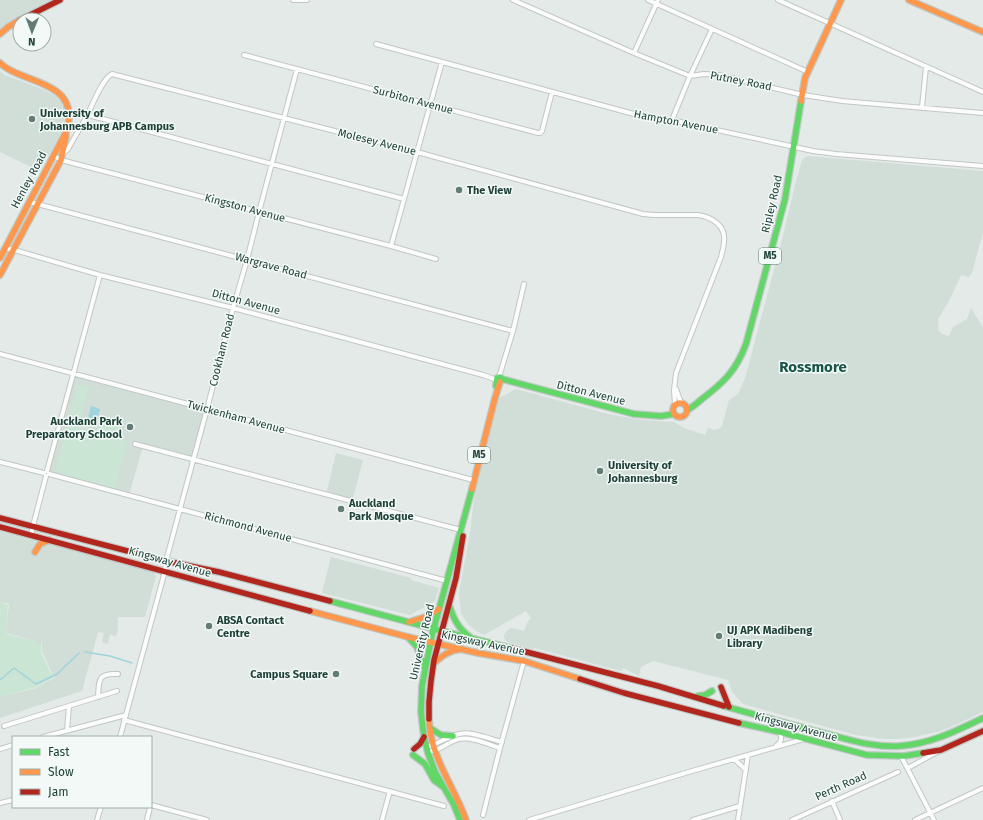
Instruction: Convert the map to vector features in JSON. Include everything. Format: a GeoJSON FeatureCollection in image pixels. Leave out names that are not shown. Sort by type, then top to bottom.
{"type":"FeatureCollection","features":[{"type":"Feature","properties":{"kind":"main road"},"geometry":{"type":"LineString","coordinates":[[36,12],[60,0]]}},
{"type":"Feature","properties":{"kind":"main road","name":"Ripley Road"},"geometry":{"type":"LineString","coordinates":[[679,408],[692,407],[715,390],[729,376],[739,362],[743,353],[750,333],[785,199],[804,83],[841,0]]}},
{"type":"Feature","properties":{"kind":"main road"},"geometry":{"type":"LineString","coordinates":[[909,0],[983,32]]}},
{"type":"Feature","properties":{"kind":"main road"},"geometry":{"type":"LineString","coordinates":[[0,34],[12,25]]}},
{"type":"Feature","properties":{"kind":"main road"},"geometry":{"type":"LineString","coordinates":[[0,63],[11,71],[46,85],[61,93],[66,100],[70,112],[70,121],[66,132]]}},
{"type":"Feature","properties":{"kind":"main road","name":"Henley Road"},"geometry":{"type":"LineString","coordinates":[[0,275],[61,160],[66,132]]}},
{"type":"Feature","properties":{"kind":"main road","name":"Henley Road"},"geometry":{"type":"LineString","coordinates":[[0,258],[66,132]]}},
{"type":"Feature","properties":{"kind":"main road","name":"Ditton Avenue"},"geometry":{"type":"LineString","coordinates":[[500,379],[634,414],[661,416],[679,408]]}},
{"type":"Feature","properties":{"kind":"main road","name":"University Road"},"geometry":{"type":"LineString","coordinates":[[460,820],[454,805],[433,768],[427,750],[421,712],[422,686],[439,609],[466,512],[500,379]]}},
{"type":"Feature","properties":{"kind":"main road","name":"University Road"},"geometry":{"type":"LineString","coordinates":[[430,728],[429,700],[433,664],[456,579],[466,512]]}},
{"type":"Feature","properties":{"kind":"main road","name":"Kingsway Avenue"},"geometry":{"type":"LineString","coordinates":[[0,518],[166,561],[226,574],[658,686],[869,745],[899,746],[925,742],[954,732],[983,718]]}},
{"type":"Feature","properties":{"kind":"main road","name":"Kingsway Avenue"},"geometry":{"type":"LineString","coordinates":[[0,527],[165,570],[224,588],[408,637],[524,661],[624,693],[853,752],[867,755],[901,756],[941,750]]}},
{"type":"Feature","properties":{"kind":"main road"},"geometry":{"type":"LineString","coordinates":[[35,552],[37,546],[42,542],[49,540]]}},
{"type":"Feature","properties":{"kind":"main road"},"geometry":{"type":"LineString","coordinates":[[449,605],[456,625],[471,638]]}},
{"type":"Feature","properties":{"kind":"main road"},"geometry":{"type":"LineString","coordinates":[[409,622],[426,617],[439,609]]}},
{"type":"Feature","properties":{"kind":"main road"},"geometry":{"type":"LineString","coordinates":[[408,637],[417,647],[425,668]]}},
{"type":"Feature","properties":{"kind":"main road"},"geometry":{"type":"LineString","coordinates":[[433,664],[450,650],[462,649]]}},
{"type":"Feature","properties":{"kind":"main road"},"geometry":{"type":"LineString","coordinates":[[721,687],[729,706]]}},
{"type":"Feature","properties":{"kind":"main road"},"geometry":{"type":"LineString","coordinates":[[696,697],[705,695],[712,691]]}},
{"type":"Feature","properties":{"kind":"main road"},"geometry":{"type":"LineString","coordinates":[[430,728],[442,736],[453,736]]}},
{"type":"Feature","properties":{"kind":"main road","name":"M5"},"geometry":{"type":"LineString","coordinates":[[430,728],[434,748],[466,820]]}},
{"type":"Feature","properties":{"kind":"main road"},"geometry":{"type":"LineString","coordinates":[[941,750],[983,731]]}},
{"type":"Feature","properties":{"kind":"main road"},"geometry":{"type":"LineString","coordinates":[[424,736],[414,752],[426,765],[436,783],[443,787]]}},
{"type":"Feature","properties":{"kind":"street"},"geometry":{"type":"LineString","coordinates":[[293,0],[307,0]]}},
{"type":"Feature","properties":{"kind":"street","name":"Putney Road"},"geometry":{"type":"LineString","coordinates":[[513,0],[690,76],[704,74],[719,75],[803,95],[842,101],[983,113]]}},
{"type":"Feature","properties":{"kind":"street"},"geometry":{"type":"LineString","coordinates":[[648,0],[657,2],[712,29],[808,72]]}},
{"type":"Feature","properties":{"kind":"street"},"geometry":{"type":"LineString","coordinates":[[778,0],[926,67],[983,90]]}},
{"type":"Feature","properties":{"kind":"street"},"geometry":{"type":"LineString","coordinates":[[634,53],[657,2]]}},
{"type":"Feature","properties":{"kind":"street"},"geometry":{"type":"LineString","coordinates":[[672,120],[690,76],[712,29]]}},
{"type":"Feature","properties":{"kind":"street","name":"Hampton Avenue"},"geometry":{"type":"LineString","coordinates":[[376,44],[640,115],[672,120],[794,147],[836,154],[983,166]]}},
{"type":"Feature","properties":{"kind":"street","name":"Surbiton Avenue"},"geometry":{"type":"LineString","coordinates":[[244,54],[539,133],[542,131],[552,92]]}},
{"type":"Feature","properties":{"kind":"street"},"geometry":{"type":"LineString","coordinates":[[391,246],[442,62]]}},
{"type":"Feature","properties":{"kind":"street"},"geometry":{"type":"LineString","coordinates":[[922,107],[926,67]]}},
{"type":"Feature","properties":{"kind":"street","name":"Cookham Road"},"geometry":{"type":"LineString","coordinates":[[120,736],[297,69]]}},
{"type":"Feature","properties":{"kind":"street","name":"Molesey Avenue"},"geometry":{"type":"LineString","coordinates":[[111,74],[417,152],[643,214],[706,216],[712,219],[722,228],[724,243],[676,373],[675,387],[679,408]]}},
{"type":"Feature","properties":{"kind":"street","name":"Henley Road"},"geometry":{"type":"LineString","coordinates":[[62,154],[68,149],[88,115],[104,82],[111,74]]}},
{"type":"Feature","properties":{"kind":"street"},"geometry":{"type":"LineString","coordinates":[[88,115],[404,199]]}},
{"type":"Feature","properties":{"kind":"street","name":"Kingston Avenue"},"geometry":{"type":"LineString","coordinates":[[54,156],[61,160],[436,259]]}},
{"type":"Feature","properties":{"kind":"street","name":"Wargrave Road"},"geometry":{"type":"LineString","coordinates":[[30,202],[513,331]]}},
{"type":"Feature","properties":{"kind":"street","name":"Ditton Avenue"},"geometry":{"type":"LineString","coordinates":[[5,248],[500,379]]}},
{"type":"Feature","properties":{"kind":"street"},"geometry":{"type":"LineString","coordinates":[[31,535],[32,526],[100,274]]}},
{"type":"Feature","properties":{"kind":"street","name":"University Road"},"geometry":{"type":"LineString","coordinates":[[500,379],[524,284]]}},
{"type":"Feature","properties":{"kind":"street","name":"Twickenham Avenue"},"geometry":{"type":"LineString","coordinates":[[0,354],[473,480]]}},
{"type":"Feature","properties":{"kind":"street"},"geometry":{"type":"LineString","coordinates":[[135,444],[461,530]]}},
{"type":"Feature","properties":{"kind":"street","name":"Richmond Avenue"},"geometry":{"type":"LineString","coordinates":[[0,462],[180,508],[447,581]]}},
{"type":"Feature","properties":{"kind":"street"},"geometry":{"type":"LineString","coordinates":[[483,815],[524,661]]}},
{"type":"Feature","properties":{"kind":"street"},"geometry":{"type":"LineString","coordinates":[[98,697],[99,684],[102,676],[109,673],[118,674]]}},
{"type":"Feature","properties":{"kind":"street"},"geometry":{"type":"LineString","coordinates":[[4,726],[117,691]]}},
{"type":"Feature","properties":{"kind":"street"},"geometry":{"type":"LineString","coordinates":[[67,730],[69,707]]}},
{"type":"Feature","properties":{"kind":"street"},"geometry":{"type":"LineString","coordinates":[[46,736],[67,730],[125,718],[444,806]]}},
{"type":"Feature","properties":{"kind":"street"},"geometry":{"type":"LineString","coordinates":[[776,746],[782,740],[780,732]]}},
{"type":"Feature","properties":{"kind":"street"},"geometry":{"type":"LineString","coordinates":[[434,748],[453,736],[461,733],[469,733],[502,742]]}},
{"type":"Feature","properties":{"kind":"street"},"geometry":{"type":"LineString","coordinates":[[427,750],[455,740],[468,738],[500,748]]}},
{"type":"Feature","properties":{"kind":"street"},"geometry":{"type":"LineString","coordinates":[[530,820],[776,746],[785,745],[804,739]]}},
{"type":"Feature","properties":{"kind":"street"},"geometry":{"type":"LineString","coordinates":[[0,749],[12,745]]}},
{"type":"Feature","properties":{"kind":"street"},"geometry":{"type":"LineString","coordinates":[[908,768],[941,750]]}},
{"type":"Feature","properties":{"kind":"street"},"geometry":{"type":"LineString","coordinates":[[738,820],[748,755]]}},
{"type":"Feature","properties":{"kind":"street"},"geometry":{"type":"LineString","coordinates":[[901,756],[934,820]]}},
{"type":"Feature","properties":{"kind":"street"},"geometry":{"type":"LineString","coordinates":[[734,759],[746,770]]}},
{"type":"Feature","properties":{"kind":"street","name":"Perth Road"},"geometry":{"type":"LineString","coordinates":[[792,820],[898,772]]}},
{"type":"Feature","properties":{"kind":"street"},"geometry":{"type":"LineString","coordinates":[[915,820],[983,788]]}},
{"type":"Feature","properties":{"kind":"street"},"geometry":{"type":"LineString","coordinates":[[382,820],[390,791]]}},
{"type":"Feature","properties":{"kind":"street"},"geometry":{"type":"LineString","coordinates":[[0,803],[12,800]]}},
{"type":"Feature","properties":{"kind":"street"},"geometry":{"type":"LineString","coordinates":[[832,801],[840,820]]}},
{"type":"Feature","properties":{"kind":"street"},"geometry":{"type":"LineString","coordinates":[[152,806],[197,819],[207,820]]}},
{"type":"Feature","properties":{"kind":"street"},"geometry":{"type":"LineString","coordinates":[[692,820],[740,806]]}},
{"type":"Feature","properties":{"kind":"street"},"geometry":{"type":"LineString","coordinates":[[97,820],[101,808]]}},
{"type":"Feature","properties":{"kind":"street"},"geometry":{"type":"LineString","coordinates":[[147,820],[150,808]]}},
{"type":"Feature","properties":{"kind":"shaded area"},"geometry":{"type":"Polygon","coordinates":[[[0,0],[55,0],[33,12],[12,12],[12,23],[0,30],[0,0]]]}},
{"type":"Feature","properties":{"kind":"shaded area","name":"University of Johannesburg APB Campus"},"geometry":{"type":"Polygon","coordinates":[[[0,71],[5,75],[53,94],[61,102],[64,109],[64,123],[61,132],[39,171],[0,152],[0,71]]]}},
{"type":"Feature","properties":{"kind":"shaded area"},"geometry":{"type":"Polygon","coordinates":[[[807,156],[983,171],[983,232],[972,273],[969,277],[961,275],[950,299],[938,319],[938,324],[939,331],[942,334],[949,336],[953,327],[967,319],[971,308],[983,328],[983,712],[941,731],[915,737],[884,739],[856,735],[743,704],[732,692],[728,680],[653,661],[641,667],[639,676],[623,668],[621,671],[507,642],[504,635],[509,629],[512,628],[524,631],[531,618],[526,611],[484,635],[476,631],[468,624],[461,614],[459,593],[470,533],[475,490],[499,398],[516,389],[608,414],[642,420],[674,422],[684,428],[705,435],[708,428],[714,430],[720,428],[722,426],[729,400],[738,394],[745,378],[781,244],[795,185],[802,160],[807,156]]]}},
{"type":"Feature","properties":{"kind":"shaded area","name":"Auckland Park Preparatory School"},"geometry":{"type":"Polygon","coordinates":[[[73,374],[207,409],[193,459],[143,446],[129,495],[49,475],[47,471],[73,374]]]}},
{"type":"Feature","properties":{"kind":"shaded area"},"geometry":{"type":"Polygon","coordinates":[[[336,453],[363,460],[352,501],[326,495],[336,453]]]}},
{"type":"Feature","properties":{"kind":"shaded area"},"geometry":{"type":"Polygon","coordinates":[[[0,532],[153,571],[156,576],[145,617],[118,617],[118,629],[116,636],[110,635],[108,644],[102,642],[104,633],[98,632],[82,691],[0,718],[0,697],[36,688],[54,678],[42,651],[42,643],[35,643],[35,641],[6,633],[9,604],[0,602],[0,532]]]}},
{"type":"Feature","properties":{"kind":"shaded area"},"geometry":{"type":"Polygon","coordinates":[[[331,557],[411,578],[411,580],[439,588],[435,601],[410,615],[322,593],[331,557]]]}},
{"type":"Feature","properties":{"kind":"green space"},"geometry":{"type":"Polygon","coordinates":[[[77,384],[89,387],[84,406],[73,403],[77,384]]]}},
{"type":"Feature","properties":{"kind":"green space"},"geometry":{"type":"Polygon","coordinates":[[[72,404],[83,407],[79,426],[68,423],[72,404]]]}},
{"type":"Feature","properties":{"kind":"green space"},"geometry":{"type":"Polygon","coordinates":[[[103,418],[122,423],[119,435],[100,430],[103,418]]]}},
{"type":"Feature","properties":{"kind":"green space"},"geometry":{"type":"Polygon","coordinates":[[[68,425],[128,441],[115,489],[54,472],[68,425]]]}},
{"type":"Feature","properties":{"kind":"green space"},"geometry":{"type":"Polygon","coordinates":[[[0,602],[8,605],[6,634],[35,641],[35,643],[41,643],[41,652],[53,678],[36,687],[0,697],[0,602]]]}},
{"type":"Feature","properties":{"kind":"water"},"geometry":{"type":"Polygon","coordinates":[[[91,406],[100,409],[96,424],[87,421],[91,406]]]}},
{"type":"Feature","properties":{"kind":"waterway"},"geometry":{"type":"LineString","coordinates":[[85,652],[110,656],[132,663]]}},
{"type":"Feature","properties":{"kind":"waterway"},"geometry":{"type":"LineString","coordinates":[[0,680],[14,668],[36,684],[57,674],[79,653]]}},
{"type":"Feature","properties":{"kind":"traffic: fast"},"geometry":{"type":"LineString","coordinates":[[687,410],[723,381],[738,362],[746,344],[785,199],[801,101]]}},
{"type":"Feature","properties":{"kind":"traffic: fast"},"geometry":{"type":"LineString","coordinates":[[496,386],[497,378],[500,377],[502,379],[634,414],[661,416],[674,414]]}},
{"type":"Feature","properties":{"kind":"traffic: fast"},"geometry":{"type":"LineString","coordinates":[[460,820],[454,805],[435,772],[428,753],[424,737],[421,712],[422,686],[432,635],[472,489]]}},
{"type":"Feature","properties":{"kind":"traffic: fast"},"geometry":{"type":"LineString","coordinates":[[330,601],[511,648]]}},
{"type":"Feature","properties":{"kind":"traffic: fast"},"geometry":{"type":"LineString","coordinates":[[449,605],[457,623],[471,638]]}},
{"type":"Feature","properties":{"kind":"traffic: fast"},"geometry":{"type":"LineString","coordinates":[[408,637],[417,647],[425,668]]}},
{"type":"Feature","properties":{"kind":"traffic: fast"},"geometry":{"type":"LineString","coordinates":[[698,696],[705,695],[712,691]]}},
{"type":"Feature","properties":{"kind":"traffic: fast"},"geometry":{"type":"LineString","coordinates":[[724,706],[854,741],[881,746],[900,746],[922,743],[953,732],[983,718]]}},
{"type":"Feature","properties":{"kind":"traffic: fast"},"geometry":{"type":"LineString","coordinates":[[739,723],[780,732],[867,755],[904,756],[923,753]]}},
{"type":"Feature","properties":{"kind":"traffic: fast"},"geometry":{"type":"LineString","coordinates":[[430,728],[441,735],[453,736]]}},
{"type":"Feature","properties":{"kind":"traffic: fast"},"geometry":{"type":"LineString","coordinates":[[413,755],[425,764],[434,780],[442,786]]}},
{"type":"Feature","properties":{"kind":"traffic: slow"},"geometry":{"type":"LineString","coordinates":[[801,101],[805,78],[841,0]]}},
{"type":"Feature","properties":{"kind":"traffic: slow"},"geometry":{"type":"LineString","coordinates":[[909,0],[983,32]]}},
{"type":"Feature","properties":{"kind":"traffic: slow"},"geometry":{"type":"LineString","coordinates":[[0,34],[12,25]]}},
{"type":"Feature","properties":{"kind":"traffic: slow"},"geometry":{"type":"LineString","coordinates":[[0,63],[10,70],[48,86],[56,91],[68,106],[69,117],[66,132],[0,258]]}},
{"type":"Feature","properties":{"kind":"traffic: slow"},"geometry":{"type":"LineString","coordinates":[[0,275],[61,160],[66,136]]}},
{"type":"Feature","properties":{"kind":"traffic: slow"},"geometry":{"type":"LineString","coordinates":[[472,489],[500,382]]}},
{"type":"Feature","properties":{"kind":"traffic: slow"},"geometry":{"type":"LineString","coordinates":[[677,403],[683,403],[687,407],[687,410],[687,413],[683,417],[677,417],[673,413],[673,407],[677,403]]}},
{"type":"Feature","properties":{"kind":"traffic: slow"},"geometry":{"type":"LineString","coordinates":[[35,552],[40,544],[49,540]]}},
{"type":"Feature","properties":{"kind":"traffic: slow"},"geometry":{"type":"LineString","coordinates":[[409,622],[425,617],[439,609]]}},
{"type":"Feature","properties":{"kind":"traffic: slow"},"geometry":{"type":"LineString","coordinates":[[310,611],[408,637],[478,653],[524,661],[580,679]]}},
{"type":"Feature","properties":{"kind":"traffic: slow"},"geometry":{"type":"LineString","coordinates":[[434,663],[447,653],[462,649]]}},
{"type":"Feature","properties":{"kind":"traffic: slow"},"geometry":{"type":"LineString","coordinates":[[429,719],[430,733],[438,759],[466,820]]}},
{"type":"Feature","properties":{"kind":"traffic: jam"},"geometry":{"type":"LineString","coordinates":[[36,12],[60,0]]}},
{"type":"Feature","properties":{"kind":"traffic: jam"},"geometry":{"type":"LineString","coordinates":[[0,518],[166,561],[219,572],[330,601]]}},
{"type":"Feature","properties":{"kind":"traffic: jam"},"geometry":{"type":"LineString","coordinates":[[0,527],[310,611]]}},
{"type":"Feature","properties":{"kind":"traffic: jam"},"geometry":{"type":"LineString","coordinates":[[429,719],[429,702],[434,660],[456,578],[463,536]]}},
{"type":"Feature","properties":{"kind":"traffic: jam"},"geometry":{"type":"LineString","coordinates":[[511,648],[658,686],[724,706]]}},
{"type":"Feature","properties":{"kind":"traffic: jam"},"geometry":{"type":"LineString","coordinates":[[580,679],[624,693],[739,723]]}},
{"type":"Feature","properties":{"kind":"traffic: jam"},"geometry":{"type":"LineString","coordinates":[[721,687],[729,707]]}},
{"type":"Feature","properties":{"kind":"traffic: jam"},"geometry":{"type":"LineString","coordinates":[[923,753],[941,750],[983,731]]}},
{"type":"Feature","properties":{"kind":"traffic: jam"},"geometry":{"type":"LineString","coordinates":[[414,749],[420,744],[424,737]]}},
{"type":"Feature","properties":{"kind":"place","name":"University of Johannesburg APB Campus"},"geometry":{"type":"Point","coordinates":[32,119]}},
{"type":"Feature","properties":{"kind":"place","name":"The View"},"geometry":{"type":"Point","coordinates":[459,190]}},
{"type":"Feature","properties":{"kind":"place","name":"Auckland Park Preparatory School"},"geometry":{"type":"Point","coordinates":[130,427]}},
{"type":"Feature","properties":{"kind":"place","name":"University of Johannesburg"},"geometry":{"type":"Point","coordinates":[600,471]}},
{"type":"Feature","properties":{"kind":"place","name":"Auckland Park Mosque"},"geometry":{"type":"Point","coordinates":[341,509]}},
{"type":"Feature","properties":{"kind":"place","name":"ABSA Contact Centre"},"geometry":{"type":"Point","coordinates":[209,626]}},
{"type":"Feature","properties":{"kind":"place","name":"UJ APK Madibeng Library"},"geometry":{"type":"Point","coordinates":[719,636]}},
{"type":"Feature","properties":{"kind":"place","name":"Campus Square"},"geometry":{"type":"Point","coordinates":[336,674]}},
{"type":"Feature","properties":{"kind":"district","name":"Rossmore"},"geometry":{"type":"Point","coordinates":[813,367]}}]}
